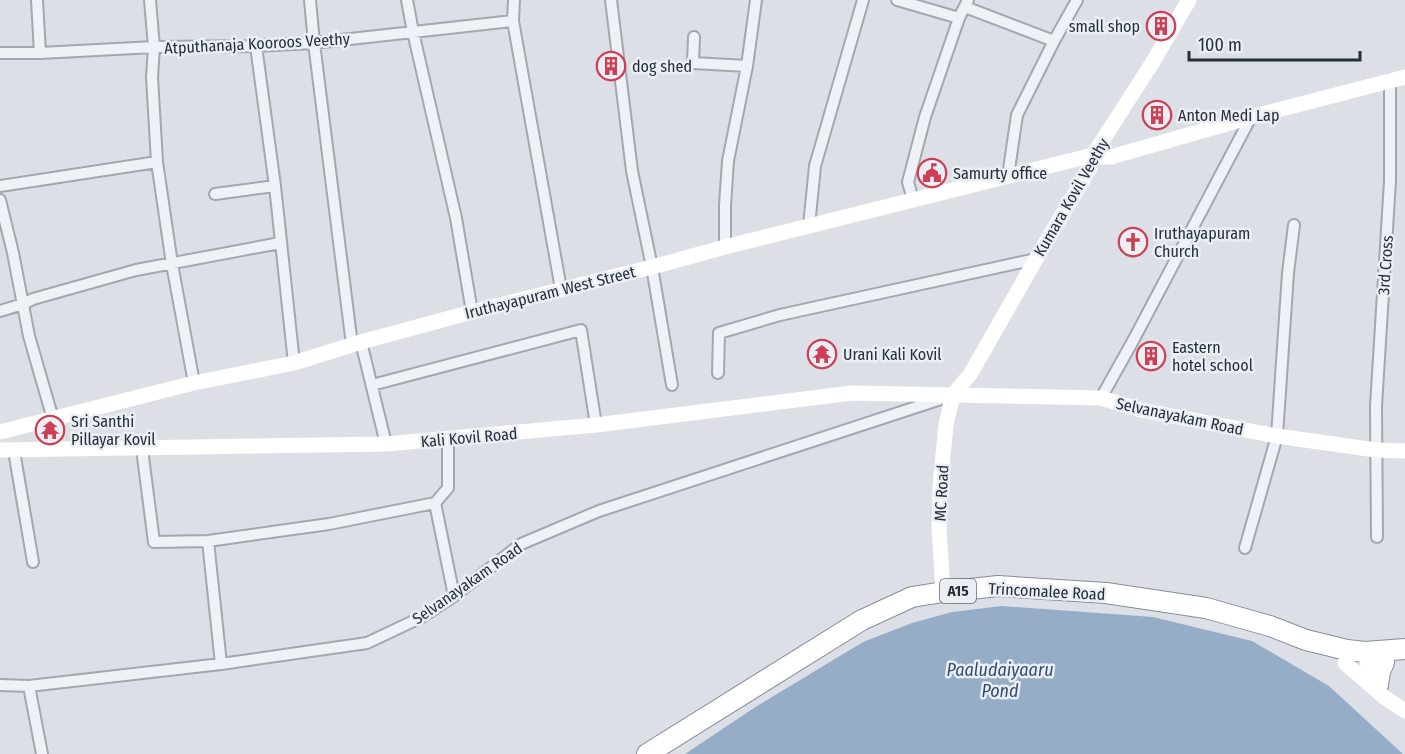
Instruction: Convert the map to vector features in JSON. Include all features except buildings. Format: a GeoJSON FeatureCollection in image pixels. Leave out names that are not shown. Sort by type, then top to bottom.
{"type":"FeatureCollection","features":[{"type":"Feature","properties":{"kind":"highway","name":"Trincomalee Road"},"geometry":{"type":"LineString","coordinates":[[646,754],[862,620],[912,597],[943,592],[998,586],[1106,593],[1206,608],[1372,659],[1405,661]]}},
{"type":"Feature","properties":{"kind":"highway","name":"Trincomalee Road"},"geometry":{"type":"LineString","coordinates":[[1306,640],[1345,663],[1372,659],[1405,649]]}},
{"type":"Feature","properties":{"kind":"highway"},"geometry":{"type":"LineString","coordinates":[[1372,659],[1380,672],[1381,691]]}},
{"type":"Feature","properties":{"kind":"main road","name":"Kumara Kovil Veethy"},"geometry":{"type":"LineString","coordinates":[[953,395],[971,373],[1189,0]]}},
{"type":"Feature","properties":{"kind":"main road","name":"Iruthayapuram West Street"},"geometry":{"type":"LineString","coordinates":[[0,432],[194,383],[294,363],[357,343],[725,246],[1008,176],[1097,156],[1111,157],[1251,117],[1398,79]]}},
{"type":"Feature","properties":{"kind":"main road","name":"Kali Kovil Road"},"geometry":{"type":"LineString","coordinates":[[7,451],[386,444],[596,425],[852,393],[936,394]]}},
{"type":"Feature","properties":{"kind":"main road","name":"Selvanayakam Road"},"geometry":{"type":"LineString","coordinates":[[936,394],[1101,398],[1141,410],[1277,436],[1376,450],[1405,451]]}},
{"type":"Feature","properties":{"kind":"main road","name":"MC Road"},"geometry":{"type":"LineString","coordinates":[[943,592],[939,528],[940,487],[946,424],[953,395]]}},
{"type":"Feature","properties":{"kind":"main road"},"geometry":{"type":"LineString","coordinates":[[1345,663],[1405,711]]}},
{"type":"Feature","properties":{"kind":"street"},"geometry":{"type":"LineString","coordinates":[[37,0],[40,54]]}},
{"type":"Feature","properties":{"kind":"street"},"geometry":{"type":"LineString","coordinates":[[150,0],[154,47],[156,162],[194,383]]}},
{"type":"Feature","properties":{"kind":"street"},"geometry":{"type":"LineString","coordinates":[[310,0],[314,43],[357,343],[372,385],[386,444]]}},
{"type":"Feature","properties":{"kind":"street"},"geometry":{"type":"LineString","coordinates":[[407,0],[456,218],[472,312]]}},
{"type":"Feature","properties":{"kind":"street"},"geometry":{"type":"LineString","coordinates":[[514,0],[513,21],[561,290]]}},
{"type":"Feature","properties":{"kind":"street"},"geometry":{"type":"LineString","coordinates":[[611,0],[632,171],[652,267],[672,385]]}},
{"type":"Feature","properties":{"kind":"street"},"geometry":{"type":"LineString","coordinates":[[725,246],[728,161],[747,66],[756,0]]}},
{"type":"Feature","properties":{"kind":"street"},"geometry":{"type":"LineString","coordinates":[[809,226],[815,166],[862,0]]}},
{"type":"Feature","properties":{"kind":"street"},"geometry":{"type":"LineString","coordinates":[[897,0],[959,18]]}},
{"type":"Feature","properties":{"kind":"street"},"geometry":{"type":"LineString","coordinates":[[1008,176],[1017,115],[1077,0]]}},
{"type":"Feature","properties":{"kind":"street"},"geometry":{"type":"LineString","coordinates":[[913,200],[908,182],[925,117],[959,18],[967,4],[1054,41]]}},
{"type":"Feature","properties":{"kind":"street","name":"Atputhanaja Kooroos Veethy"},"geometry":{"type":"LineString","coordinates":[[0,53],[40,54],[154,47],[314,43],[513,21]]}},
{"type":"Feature","properties":{"kind":"street"},"geometry":{"type":"LineString","coordinates":[[694,37],[693,63],[747,66]]}},
{"type":"Feature","properties":{"kind":"street"},"geometry":{"type":"LineString","coordinates":[[256,46],[275,186],[294,363]]}},
{"type":"Feature","properties":{"kind":"street","name":"3rd Cross"},"geometry":{"type":"LineString","coordinates":[[1377,537],[1376,406],[1398,79]]}},
{"type":"Feature","properties":{"kind":"street"},"geometry":{"type":"LineString","coordinates":[[1101,398],[1251,117]]}},
{"type":"Feature","properties":{"kind":"street"},"geometry":{"type":"LineString","coordinates":[[0,186],[156,162]]}},
{"type":"Feature","properties":{"kind":"street"},"geometry":{"type":"LineString","coordinates":[[214,194],[275,186]]}},
{"type":"Feature","properties":{"kind":"street"},"geometry":{"type":"LineString","coordinates":[[0,200],[29,336],[53,419]]}},
{"type":"Feature","properties":{"kind":"street"},"geometry":{"type":"LineString","coordinates":[[1245,548],[1277,436],[1288,273],[1294,225]]}},
{"type":"Feature","properties":{"kind":"street"},"geometry":{"type":"LineString","coordinates":[[0,311],[33,299],[136,270],[280,243]]}},
{"type":"Feature","properties":{"kind":"street"},"geometry":{"type":"LineString","coordinates":[[0,255],[13,253]]}},
{"type":"Feature","properties":{"kind":"street"},"geometry":{"type":"LineString","coordinates":[[718,374],[719,333],[780,315],[1036,259]]}},
{"type":"Feature","properties":{"kind":"street"},"geometry":{"type":"LineString","coordinates":[[372,385],[581,330],[596,425]]}},
{"type":"Feature","properties":{"kind":"street","name":"Selvanayakam Road"},"geometry":{"type":"LineString","coordinates":[[0,685],[29,686],[221,664],[367,643],[422,617],[454,596],[521,544],[599,511],[953,395]]}},
{"type":"Feature","properties":{"kind":"street"},"geometry":{"type":"LineString","coordinates":[[142,448],[154,542],[208,541],[329,524],[435,503],[448,488],[448,438]]}},
{"type":"Feature","properties":{"kind":"street"},"geometry":{"type":"LineString","coordinates":[[7,451],[33,562]]}},
{"type":"Feature","properties":{"kind":"street"},"geometry":{"type":"LineString","coordinates":[[435,503],[454,596]]}},
{"type":"Feature","properties":{"kind":"street"},"geometry":{"type":"LineString","coordinates":[[208,541],[221,664]]}},
{"type":"Feature","properties":{"kind":"street"},"geometry":{"type":"LineString","coordinates":[[29,686],[42,754]]}},
{"type":"Feature","properties":{"kind":"water","name":"Paaludaiyaaru Pond"},"geometry":{"type":"Polygon","coordinates":[[[1002,606],[1153,617],[1252,641],[1329,686],[1403,754],[685,754],[757,706],[863,642],[912,623],[952,612],[1002,606]]]}},
{"type":"Feature","properties":{"kind":"place","name":"small shop"},"geometry":{"type":"Point","coordinates":[1161,26]}},
{"type":"Feature","properties":{"kind":"place","name":"dog shed"},"geometry":{"type":"Point","coordinates":[611,66]}},
{"type":"Feature","properties":{"kind":"place","name":"Anton Medi Lap"},"geometry":{"type":"Point","coordinates":[1157,115]}},
{"type":"Feature","properties":{"kind":"place","name":"Samurty office"},"geometry":{"type":"Point","coordinates":[932,173]}},
{"type":"Feature","properties":{"kind":"place","name":"Iruthayapuram Church"},"geometry":{"type":"Point","coordinates":[1133,242]}},
{"type":"Feature","properties":{"kind":"place","name":"Urani Kali Kovil"},"geometry":{"type":"Point","coordinates":[822,354]}},
{"type":"Feature","properties":{"kind":"place","name":"Eastern hotel school"},"geometry":{"type":"Point","coordinates":[1151,356]}},
{"type":"Feature","properties":{"kind":"place","name":"Sri Santhi Pillayar Kovil"},"geometry":{"type":"Point","coordinates":[50,430]}}]}
